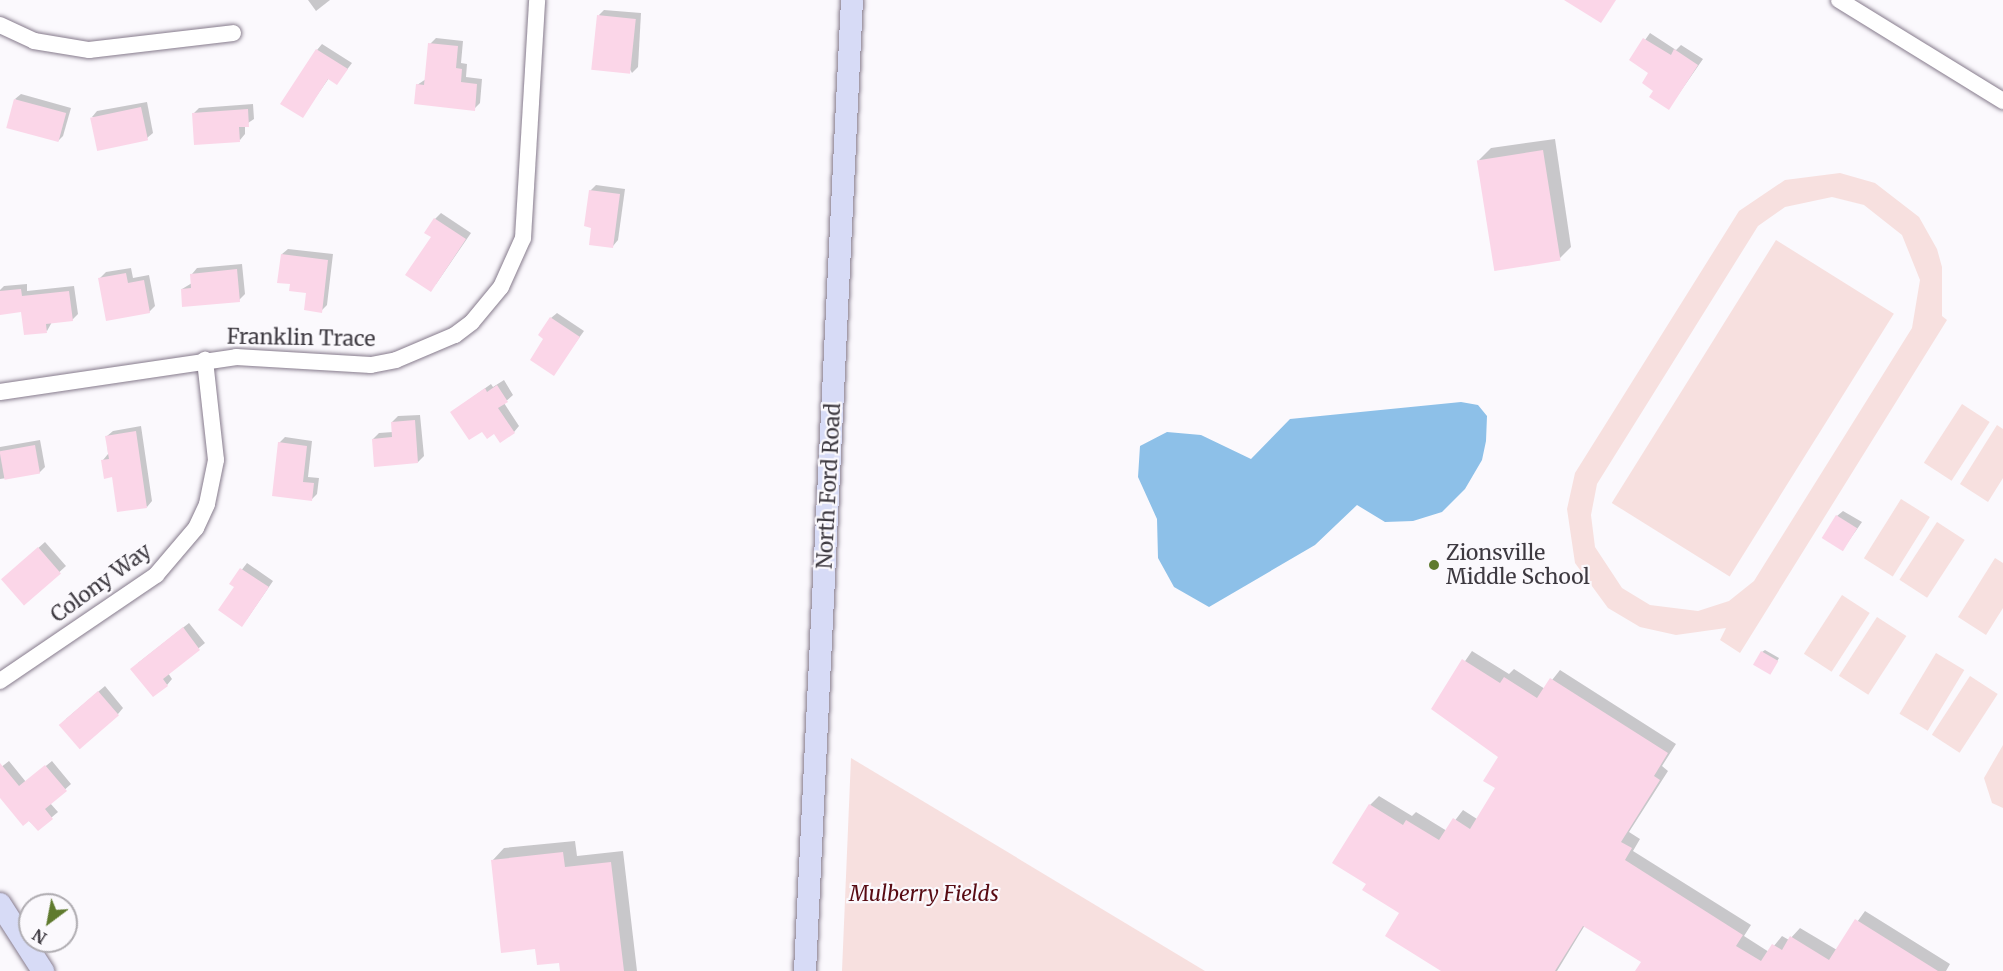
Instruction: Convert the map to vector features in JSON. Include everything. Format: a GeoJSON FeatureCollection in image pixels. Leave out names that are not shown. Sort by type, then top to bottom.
{"type":"FeatureCollection","features":[{"type":"Feature","properties":{"kind":"main road","name":"North Ford Road"},"geometry":{"type":"LineString","coordinates":[[805,971],[852,0]]}},
{"type":"Feature","properties":{"kind":"main road"},"geometry":{"type":"LineString","coordinates":[[0,904],[43,971]]}},
{"type":"Feature","properties":{"kind":"street","name":"Franklin Trace"},"geometry":{"type":"LineString","coordinates":[[0,392],[205,360],[263,357],[371,365],[396,360],[455,335],[487,306],[501,287],[523,238],[537,0]]}},
{"type":"Feature","properties":{"kind":"street"},"geometry":{"type":"LineString","coordinates":[[1839,0],[2003,101]]}},
{"type":"Feature","properties":{"kind":"street"},"geometry":{"type":"LineString","coordinates":[[0,25],[34,41],[89,50],[233,33]]}},
{"type":"Feature","properties":{"kind":"street","name":"Colony Way"},"geometry":{"type":"LineString","coordinates":[[0,681],[156,575],[196,528],[207,504],[216,460],[205,360]]}},
{"type":"Feature","properties":{"kind":"green space"},"geometry":{"type":"Polygon","coordinates":[[[1840,173],[1875,183],[1919,217],[1937,249],[1942,267],[1942,316],[1947,320],[1740,653],[1720,640],[1726,628],[1676,635],[1640,627],[1608,608],[1575,563],[1567,509],[1575,473],[1739,211],[1785,180],[1840,173]],[[1832,197],[1785,207],[1758,226],[1597,484],[1591,515],[1595,547],[1622,588],[1650,605],[1698,611],[1729,601],[1754,581],[1912,328],[1920,280],[1902,235],[1864,205],[1832,197]]]}},
{"type":"Feature","properties":{"kind":"green space"},"geometry":{"type":"Polygon","coordinates":[[[1776,240],[1894,314],[1730,577],[1612,503],[1776,240]]]}},
{"type":"Feature","properties":{"kind":"green space"},"geometry":{"type":"Polygon","coordinates":[[[1962,404],[1990,422],[1952,481],[1924,463],[1962,404]]]}},
{"type":"Feature","properties":{"kind":"green space"},"geometry":{"type":"Polygon","coordinates":[[[1997,425],[2003,429],[2003,478],[1988,502],[1960,484],[1997,425]]]}},
{"type":"Feature","properties":{"kind":"green space"},"geometry":{"type":"Polygon","coordinates":[[[1901,499],[1930,517],[1893,576],[1864,558],[1901,499]]]}},
{"type":"Feature","properties":{"kind":"green space"},"geometry":{"type":"Polygon","coordinates":[[[1937,522],[1965,540],[1927,598],[1899,580],[1937,522]]]}},
{"type":"Feature","properties":{"kind":"green space"},"geometry":{"type":"Polygon","coordinates":[[[1995,558],[2003,563],[2003,608],[1986,635],[1958,617],[1995,558]]]}},
{"type":"Feature","properties":{"kind":"green space"},"geometry":{"type":"Polygon","coordinates":[[[1842,595],[1870,613],[1832,672],[1804,654],[1842,595]]]}},
{"type":"Feature","properties":{"kind":"green space"},"geometry":{"type":"Polygon","coordinates":[[[1877,617],[1906,636],[1868,695],[1839,676],[1877,617]]]}},
{"type":"Feature","properties":{"kind":"green space"},"geometry":{"type":"Polygon","coordinates":[[[1936,653],[1964,670],[1928,731],[1899,714],[1936,653]]]}},
{"type":"Feature","properties":{"kind":"green space"},"geometry":{"type":"Polygon","coordinates":[[[1970,676],[1998,694],[1960,753],[1932,735],[1970,676]]]}},
{"type":"Feature","properties":{"kind":"green space"},"geometry":{"type":"Polygon","coordinates":[[[2003,745],[2003,808],[1992,803],[1984,778],[2003,745]]]}},
{"type":"Feature","properties":{"kind":"green space","name":"Mulberry Fields"},"geometry":{"type":"Polygon","coordinates":[[[851,758],[966,827],[1205,971],[842,971],[851,758]]]}},
{"type":"Feature","properties":{"kind":"water"},"geometry":{"type":"Polygon","coordinates":[[[1461,402],[1478,405],[1487,416],[1486,441],[1482,460],[1465,489],[1442,512],[1413,521],[1385,522],[1357,505],[1315,545],[1209,607],[1174,587],[1158,558],[1157,519],[1138,477],[1140,446],[1167,432],[1201,435],[1251,459],[1290,419],[1461,402]]]}},
{"type":"Feature","properties":{"kind":"building"},"geometry":{"type":"Polygon","coordinates":[[[1564,0],[1616,0],[1601,23],[1564,0]]]}},
{"type":"Feature","properties":{"kind":"building"},"geometry":{"type":"Polygon","coordinates":[[[597,15],[636,19],[630,74],[591,70],[597,15]]]}},
{"type":"Feature","properties":{"kind":"building"},"geometry":{"type":"Polygon","coordinates":[[[1643,38],[1671,55],[1674,49],[1698,65],[1669,110],[1649,97],[1653,91],[1642,83],[1648,73],[1629,60],[1643,38]]]}},
{"type":"Feature","properties":{"kind":"building"},"geometry":{"type":"Polygon","coordinates":[[[428,43],[458,46],[456,68],[462,69],[461,82],[477,84],[475,111],[414,104],[416,84],[424,85],[428,43]]]}},
{"type":"Feature","properties":{"kind":"building"},"geometry":{"type":"Polygon","coordinates":[[[316,49],[348,69],[337,85],[328,79],[303,118],[280,104],[316,49]]]}},
{"type":"Feature","properties":{"kind":"building"},"geometry":{"type":"Polygon","coordinates":[[[14,99],[66,113],[58,142],[6,128],[14,99]]]}},
{"type":"Feature","properties":{"kind":"building"},"geometry":{"type":"Polygon","coordinates":[[[141,107],[148,140],[97,151],[90,118],[141,107]]]}},
{"type":"Feature","properties":{"kind":"building"},"geometry":{"type":"Polygon","coordinates":[[[248,109],[249,127],[239,127],[240,142],[194,145],[192,113],[248,109]]]}},
{"type":"Feature","properties":{"kind":"building"},"geometry":{"type":"Polygon","coordinates":[[[1543,150],[1561,261],[1494,271],[1477,160],[1543,150]]]}},
{"type":"Feature","properties":{"kind":"building"},"geometry":{"type":"Polygon","coordinates":[[[589,190],[620,194],[613,248],[589,245],[591,228],[584,226],[589,190]]]}},
{"type":"Feature","properties":{"kind":"building"},"geometry":{"type":"Polygon","coordinates":[[[434,218],[466,239],[431,292],[405,275],[431,237],[424,233],[434,218]]]}},
{"type":"Feature","properties":{"kind":"building"},"geometry":{"type":"Polygon","coordinates":[[[281,254],[328,260],[322,313],[304,310],[306,293],[289,291],[290,284],[277,283],[281,254]]]}},
{"type":"Feature","properties":{"kind":"building"},"geometry":{"type":"Polygon","coordinates":[[[237,269],[240,302],[182,307],[181,289],[191,288],[190,274],[237,269]]]}},
{"type":"Feature","properties":{"kind":"building"},"geometry":{"type":"Polygon","coordinates":[[[126,273],[128,283],[144,280],[150,313],[106,321],[98,278],[126,273]]]}},
{"type":"Feature","properties":{"kind":"building"},"geometry":{"type":"Polygon","coordinates":[[[21,289],[22,296],[69,291],[73,321],[46,324],[47,333],[24,335],[21,312],[0,315],[0,291],[21,289]]]}},
{"type":"Feature","properties":{"kind":"building"},"geometry":{"type":"Polygon","coordinates":[[[550,317],[580,337],[554,376],[530,360],[543,339],[538,335],[550,317]]]}},
{"type":"Feature","properties":{"kind":"building"},"geometry":{"type":"Polygon","coordinates":[[[497,385],[508,402],[498,408],[515,433],[500,443],[494,434],[487,439],[482,432],[469,440],[450,412],[485,388],[487,392],[497,385]]]}},
{"type":"Feature","properties":{"kind":"building"},"geometry":{"type":"Polygon","coordinates":[[[415,420],[418,463],[374,467],[372,439],[392,437],[391,422],[415,420]]]}},
{"type":"Feature","properties":{"kind":"building"},"geometry":{"type":"Polygon","coordinates":[[[136,431],[147,508],[117,512],[112,477],[104,479],[101,460],[109,459],[105,436],[136,431]]]}},
{"type":"Feature","properties":{"kind":"building"},"geometry":{"type":"Polygon","coordinates":[[[278,442],[307,446],[303,482],[314,483],[312,501],[272,496],[278,442]]]}},
{"type":"Feature","properties":{"kind":"building"},"geometry":{"type":"Polygon","coordinates":[[[35,445],[40,474],[5,480],[0,451],[35,445]]]}},
{"type":"Feature","properties":{"kind":"building"},"geometry":{"type":"Polygon","coordinates":[[[1836,515],[1857,528],[1843,551],[1822,538],[1836,515]]]}},
{"type":"Feature","properties":{"kind":"building"},"geometry":{"type":"Polygon","coordinates":[[[38,547],[61,573],[24,606],[1,579],[38,547]]]}},
{"type":"Feature","properties":{"kind":"building"},"geometry":{"type":"Polygon","coordinates":[[[240,568],[269,587],[242,627],[218,610],[234,587],[229,584],[240,568]]]}},
{"type":"Feature","properties":{"kind":"building"},"geometry":{"type":"Polygon","coordinates":[[[183,627],[200,650],[163,679],[168,686],[153,697],[130,669],[183,627]]]}},
{"type":"Feature","properties":{"kind":"building"},"geometry":{"type":"Polygon","coordinates":[[[1761,651],[1778,661],[1770,675],[1753,665],[1761,651]]]}},
{"type":"Feature","properties":{"kind":"building"},"geometry":{"type":"Polygon","coordinates":[[[1462,659],[1500,683],[1504,677],[1537,698],[1550,678],[1668,753],[1654,776],[1660,780],[1621,842],[1632,848],[1625,860],[1743,935],[1736,946],[1761,961],[1772,944],[1782,950],[1790,936],[1829,960],[1855,919],[1938,971],[1635,971],[1641,962],[1583,926],[1555,971],[1441,971],[1385,936],[1399,913],[1362,890],[1366,884],[1332,863],[1369,804],[1403,825],[1406,820],[1439,840],[1453,818],[1470,829],[1495,788],[1483,781],[1498,757],[1431,709],[1462,659]]]}},
{"type":"Feature","properties":{"kind":"building"},"geometry":{"type":"Polygon","coordinates":[[[98,691],[119,715],[80,749],[59,725],[98,691]]]}},
{"type":"Feature","properties":{"kind":"building"},"geometry":{"type":"Polygon","coordinates":[[[0,763],[19,786],[45,765],[67,791],[45,809],[53,819],[38,831],[29,821],[23,826],[0,798],[0,763]]]}},
{"type":"Feature","properties":{"kind":"building"},"geometry":{"type":"Polygon","coordinates":[[[563,852],[565,867],[611,862],[624,971],[560,971],[559,963],[537,965],[535,949],[501,953],[491,860],[563,852]]]}},
{"type":"Feature","properties":{"kind":"place","name":"Zionsville Middle School"},"geometry":{"type":"Point","coordinates":[1434,565]}}]}
